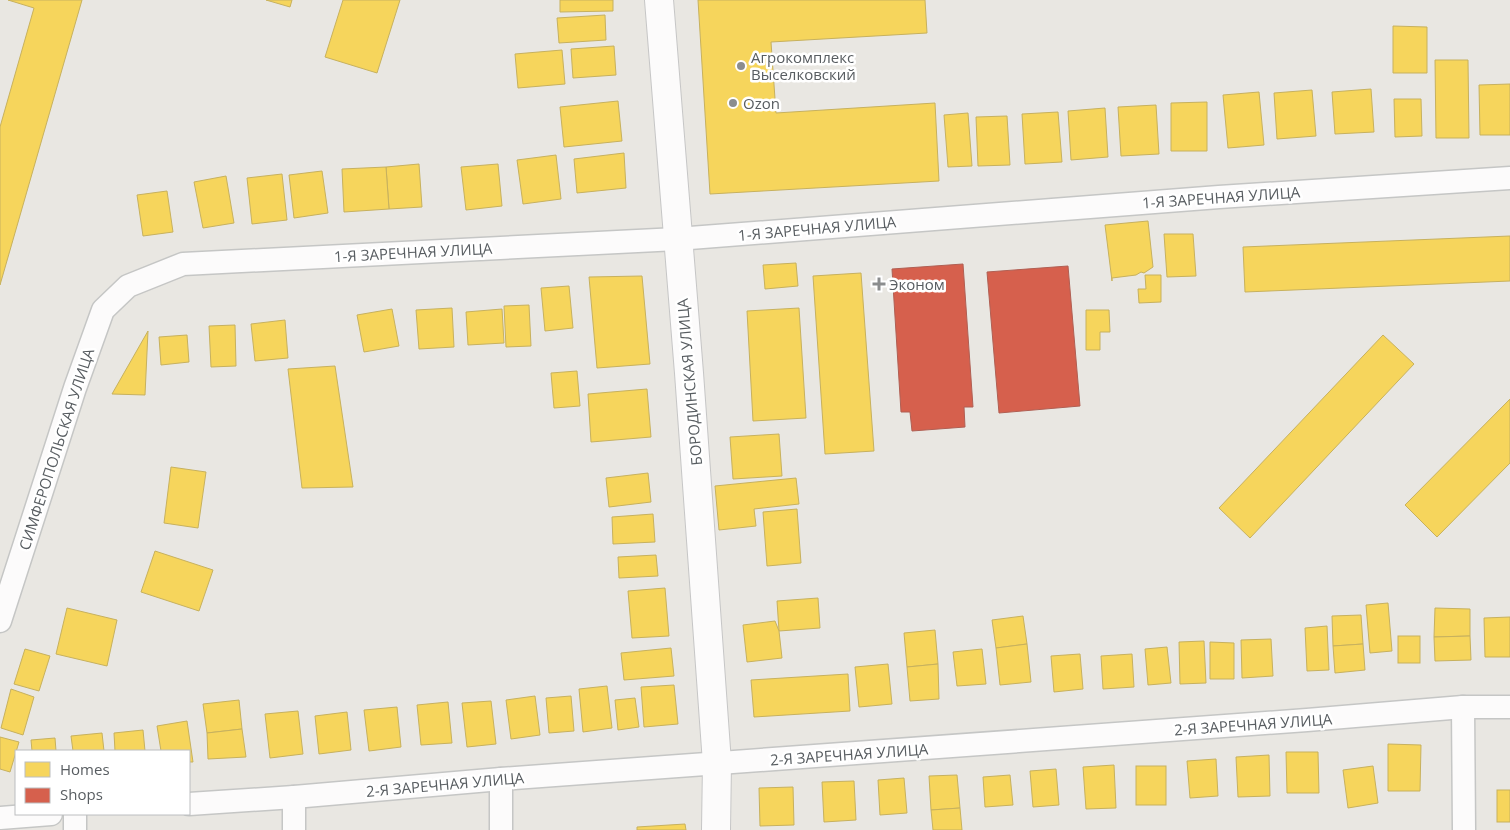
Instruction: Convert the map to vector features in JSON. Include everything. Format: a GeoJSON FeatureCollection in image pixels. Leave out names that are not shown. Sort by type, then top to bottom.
{"type":"FeatureCollection","features":[{"type":"Feature","properties":{"kind":"main road","name":"БОРОДИНСКАЯ УЛИЦА"},"geometry":{"type":"LineString","coordinates":[[659,0],[717,763],[716,830]]}},
{"type":"Feature","properties":{"kind":"street","name":"1-Я ЗАРЕЧНАЯ УЛИЦА"},"geometry":{"type":"LineString","coordinates":[[128,286],[183,264],[677,239],[1218,197],[1510,178]]}},
{"type":"Feature","properties":{"kind":"street","name":"СИМФЕРОПОЛЬСКАЯ УЛИЦА"},"geometry":{"type":"LineString","coordinates":[[0,621],[75,388],[103,310],[128,286]]}},
{"type":"Feature","properties":{"kind":"street","name":"2-Я ЗАРЕЧНАЯ УЛИЦА"},"geometry":{"type":"LineString","coordinates":[[190,804],[1464,707],[1510,707]]}},
{"type":"Feature","properties":{"kind":"street"},"geometry":{"type":"LineString","coordinates":[[1464,707],[1464,830]]}},
{"type":"Feature","properties":{"kind":"street"},"geometry":{"type":"LineString","coordinates":[[501,779],[501,830]]}},
{"type":"Feature","properties":{"kind":"street"},"geometry":{"type":"LineString","coordinates":[[294,797],[294,830]]}},
{"type":"Feature","properties":{"kind":"street"},"geometry":{"type":"LineString","coordinates":[[0,818],[38,815]]}},
{"type":"Feature","properties":{"kind":"street"},"geometry":{"type":"LineString","coordinates":[[75,815],[75,830]]}},
{"type":"Feature","properties":{"kind":"building: Homes"},"geometry":{"type":"Polygon","coordinates":[[[8,0],[82,0],[0,285],[0,127],[34,8],[8,0]]]}},
{"type":"Feature","properties":{"kind":"building: Homes"},"geometry":{"type":"Polygon","coordinates":[[[266,0],[292,0],[290,7],[266,0]]]}},
{"type":"Feature","properties":{"kind":"building: Homes"},"geometry":{"type":"Polygon","coordinates":[[[343,0],[400,0],[377,73],[325,57],[343,0]]]}},
{"type":"Feature","properties":{"kind":"building: Homes"},"geometry":{"type":"Polygon","coordinates":[[[560,0],[613,0],[613,11],[560,12],[560,0]]]}},
{"type":"Feature","properties":{"kind":"building: Homes"},"geometry":{"type":"Polygon","coordinates":[[[698,0],[925,0],[927,33],[771,42],[776,113],[935,103],[939,181],[710,194],[698,0]]]}},
{"type":"Feature","properties":{"kind":"building: Homes"},"geometry":{"type":"Polygon","coordinates":[[[605,15],[606,40],[559,43],[557,18],[605,15]]]}},
{"type":"Feature","properties":{"kind":"building: Homes"},"geometry":{"type":"Polygon","coordinates":[[[1393,26],[1427,27],[1427,73],[1393,73],[1393,26]]]}},
{"type":"Feature","properties":{"kind":"building: Homes"},"geometry":{"type":"Polygon","coordinates":[[[614,46],[616,75],[573,78],[571,49],[614,46]]]}},
{"type":"Feature","properties":{"kind":"building: Homes"},"geometry":{"type":"Polygon","coordinates":[[[562,50],[565,84],[518,88],[515,54],[562,50]]]}},
{"type":"Feature","properties":{"kind":"building: Homes"},"geometry":{"type":"Polygon","coordinates":[[[1435,60],[1468,60],[1469,138],[1436,138],[1435,60]]]}},
{"type":"Feature","properties":{"kind":"building: Homes"},"geometry":{"type":"Polygon","coordinates":[[[1510,84],[1510,135],[1480,135],[1479,85],[1510,84]]]}},
{"type":"Feature","properties":{"kind":"building: Homes"},"geometry":{"type":"Polygon","coordinates":[[[1371,89],[1374,132],[1335,134],[1332,92],[1371,89]]]}},
{"type":"Feature","properties":{"kind":"building: Homes"},"geometry":{"type":"Polygon","coordinates":[[[1312,90],[1316,136],[1277,139],[1274,93],[1312,90]]]}},
{"type":"Feature","properties":{"kind":"building: Homes"},"geometry":{"type":"Polygon","coordinates":[[[1259,92],[1264,145],[1228,148],[1223,95],[1259,92]]]}},
{"type":"Feature","properties":{"kind":"building: Homes"},"geometry":{"type":"Polygon","coordinates":[[[1394,99],[1421,99],[1422,136],[1395,137],[1394,99]]]}},
{"type":"Feature","properties":{"kind":"building: Homes"},"geometry":{"type":"Polygon","coordinates":[[[618,101],[622,141],[564,147],[560,107],[618,101]]]}},
{"type":"Feature","properties":{"kind":"building: Homes"},"geometry":{"type":"Polygon","coordinates":[[[1207,102],[1207,151],[1171,151],[1171,103],[1207,102]]]}},
{"type":"Feature","properties":{"kind":"building: Homes"},"geometry":{"type":"Polygon","coordinates":[[[1156,105],[1159,154],[1121,156],[1118,107],[1156,105]]]}},
{"type":"Feature","properties":{"kind":"building: Homes"},"geometry":{"type":"Polygon","coordinates":[[[1105,108],[1108,157],[1071,160],[1068,111],[1105,108]]]}},
{"type":"Feature","properties":{"kind":"building: Homes"},"geometry":{"type":"Polygon","coordinates":[[[1058,112],[1062,162],[1025,164],[1022,114],[1058,112]]]}},
{"type":"Feature","properties":{"kind":"building: Homes"},"geometry":{"type":"Polygon","coordinates":[[[968,113],[972,166],[948,167],[944,115],[968,113]]]}},
{"type":"Feature","properties":{"kind":"building: Homes"},"geometry":{"type":"Polygon","coordinates":[[[1007,116],[1010,165],[978,166],[976,117],[1007,116]]]}},
{"type":"Feature","properties":{"kind":"building: Homes"},"geometry":{"type":"Polygon","coordinates":[[[624,153],[626,188],[577,193],[574,159],[624,153]]]}},
{"type":"Feature","properties":{"kind":"building: Homes"},"geometry":{"type":"Polygon","coordinates":[[[556,155],[561,199],[523,204],[517,160],[556,155]]]}},
{"type":"Feature","properties":{"kind":"building: Homes"},"geometry":{"type":"Polygon","coordinates":[[[419,164],[422,207],[389,209],[386,167],[419,164]]]}},
{"type":"Feature","properties":{"kind":"building: Homes"},"geometry":{"type":"Polygon","coordinates":[[[498,164],[502,206],[466,210],[461,167],[498,164]]]}},
{"type":"Feature","properties":{"kind":"building: Homes"},"geometry":{"type":"Polygon","coordinates":[[[386,167],[389,209],[344,212],[342,169],[386,167]]]}},
{"type":"Feature","properties":{"kind":"building: Homes"},"geometry":{"type":"Polygon","coordinates":[[[322,171],[328,213],[294,218],[289,175],[322,171]]]}},
{"type":"Feature","properties":{"kind":"building: Homes"},"geometry":{"type":"Polygon","coordinates":[[[282,174],[287,220],[252,224],[247,178],[282,174]]]}},
{"type":"Feature","properties":{"kind":"building: Homes"},"geometry":{"type":"Polygon","coordinates":[[[226,176],[234,223],[203,228],[194,182],[226,176]]]}},
{"type":"Feature","properties":{"kind":"building: Homes"},"geometry":{"type":"Polygon","coordinates":[[[167,191],[173,232],[143,236],[137,195],[167,191]]]}},
{"type":"Feature","properties":{"kind":"building: Homes"},"geometry":{"type":"Polygon","coordinates":[[[1148,221],[1153,267],[1144,273],[1112,278],[1112,281],[1105,225],[1148,221]]]}},
{"type":"Feature","properties":{"kind":"building: Homes"},"geometry":{"type":"Polygon","coordinates":[[[1164,234],[1193,234],[1196,276],[1167,277],[1164,234]]]}},
{"type":"Feature","properties":{"kind":"building: Homes"},"geometry":{"type":"Polygon","coordinates":[[[1510,236],[1510,281],[1245,292],[1243,247],[1510,236]]]}},
{"type":"Feature","properties":{"kind":"building: Homes"},"geometry":{"type":"Polygon","coordinates":[[[796,263],[798,286],[765,289],[763,265],[796,263]]]}},
{"type":"Feature","properties":{"kind":"building: Homes"},"geometry":{"type":"Polygon","coordinates":[[[861,273],[874,451],[825,454],[813,276],[861,273]]]}},
{"type":"Feature","properties":{"kind":"building: Homes"},"geometry":{"type":"Polygon","coordinates":[[[1145,275],[1161,275],[1161,302],[1139,303],[1138,289],[1146,289],[1145,275]]]}},
{"type":"Feature","properties":{"kind":"building: Homes"},"geometry":{"type":"Polygon","coordinates":[[[642,276],[650,364],[597,368],[589,277],[642,276]]]}},
{"type":"Feature","properties":{"kind":"building: Homes"},"geometry":{"type":"Polygon","coordinates":[[[569,286],[573,328],[545,331],[541,288],[569,286]]]}},
{"type":"Feature","properties":{"kind":"building: Homes"},"geometry":{"type":"Polygon","coordinates":[[[529,305],[531,346],[506,347],[504,306],[529,305]]]}},
{"type":"Feature","properties":{"kind":"building: Homes"},"geometry":{"type":"Polygon","coordinates":[[[452,308],[454,347],[419,349],[416,310],[452,308]]]}},
{"type":"Feature","properties":{"kind":"building: Homes"},"geometry":{"type":"Polygon","coordinates":[[[799,308],[806,418],[753,421],[747,311],[799,308]]]}},
{"type":"Feature","properties":{"kind":"building: Homes"},"geometry":{"type":"Polygon","coordinates":[[[392,309],[399,346],[364,352],[357,315],[392,309]]]}},
{"type":"Feature","properties":{"kind":"building: Homes"},"geometry":{"type":"Polygon","coordinates":[[[502,309],[504,343],[468,345],[466,312],[502,309]]]}},
{"type":"Feature","properties":{"kind":"building: Homes"},"geometry":{"type":"Polygon","coordinates":[[[1086,310],[1109,310],[1110,332],[1100,332],[1100,350],[1086,350],[1086,310]]]}},
{"type":"Feature","properties":{"kind":"building: Homes"},"geometry":{"type":"Polygon","coordinates":[[[285,320],[288,358],[255,361],[251,324],[285,320]]]}},
{"type":"Feature","properties":{"kind":"building: Homes"},"geometry":{"type":"Polygon","coordinates":[[[235,325],[236,366],[211,367],[209,326],[235,325]]]}},
{"type":"Feature","properties":{"kind":"building: Homes"},"geometry":{"type":"Polygon","coordinates":[[[148,331],[145,395],[112,394],[148,331]]]}},
{"type":"Feature","properties":{"kind":"building: Homes"},"geometry":{"type":"Polygon","coordinates":[[[187,335],[189,362],[161,365],[159,337],[187,335]]]}},
{"type":"Feature","properties":{"kind":"building: Homes"},"geometry":{"type":"Polygon","coordinates":[[[1383,335],[1414,364],[1250,538],[1219,508],[1383,335]]]}},
{"type":"Feature","properties":{"kind":"building: Homes"},"geometry":{"type":"Polygon","coordinates":[[[335,366],[353,487],[302,488],[288,369],[335,366]]]}},
{"type":"Feature","properties":{"kind":"building: Homes"},"geometry":{"type":"Polygon","coordinates":[[[577,371],[580,406],[554,408],[551,373],[577,371]]]}},
{"type":"Feature","properties":{"kind":"building: Homes"},"geometry":{"type":"Polygon","coordinates":[[[647,389],[651,437],[591,442],[588,394],[647,389]]]}},
{"type":"Feature","properties":{"kind":"building: Homes"},"geometry":{"type":"Polygon","coordinates":[[[1510,399],[1510,463],[1437,537],[1405,505],[1510,399]]]}},
{"type":"Feature","properties":{"kind":"building: Homes"},"geometry":{"type":"Polygon","coordinates":[[[779,434],[782,476],[733,479],[730,437],[779,434]]]}},
{"type":"Feature","properties":{"kind":"building: Homes"},"geometry":{"type":"Polygon","coordinates":[[[171,467],[206,472],[198,528],[164,523],[171,467]]]}},
{"type":"Feature","properties":{"kind":"building: Homes"},"geometry":{"type":"Polygon","coordinates":[[[648,473],[651,502],[609,507],[606,478],[648,473]]]}},
{"type":"Feature","properties":{"kind":"building: Homes"},"geometry":{"type":"Polygon","coordinates":[[[796,478],[799,504],[754,509],[756,526],[719,530],[715,486],[796,478]]]}},
{"type":"Feature","properties":{"kind":"building: Homes"},"geometry":{"type":"Polygon","coordinates":[[[797,509],[801,563],[767,566],[763,512],[797,509]]]}},
{"type":"Feature","properties":{"kind":"building: Homes"},"geometry":{"type":"Polygon","coordinates":[[[653,514],[655,542],[613,544],[612,517],[653,514]]]}},
{"type":"Feature","properties":{"kind":"building: Homes"},"geometry":{"type":"Polygon","coordinates":[[[155,551],[213,570],[199,611],[141,592],[155,551]]]}},
{"type":"Feature","properties":{"kind":"building: Homes"},"geometry":{"type":"Polygon","coordinates":[[[656,555],[658,576],[619,578],[618,557],[656,555]]]}},
{"type":"Feature","properties":{"kind":"building: Homes"},"geometry":{"type":"Polygon","coordinates":[[[665,588],[669,636],[632,638],[628,591],[665,588]]]}},
{"type":"Feature","properties":{"kind":"building: Homes"},"geometry":{"type":"Polygon","coordinates":[[[818,598],[820,628],[779,631],[777,601],[818,598]]]}},
{"type":"Feature","properties":{"kind":"building: Homes"},"geometry":{"type":"Polygon","coordinates":[[[1388,603],[1392,651],[1370,653],[1366,605],[1388,603]]]}},
{"type":"Feature","properties":{"kind":"building: Homes"},"geometry":{"type":"Polygon","coordinates":[[[67,608],[117,620],[107,666],[56,654],[67,608]]]}},
{"type":"Feature","properties":{"kind":"building: Homes"},"geometry":{"type":"Polygon","coordinates":[[[1435,608],[1470,609],[1470,636],[1434,637],[1435,608]]]}},
{"type":"Feature","properties":{"kind":"building: Homes"},"geometry":{"type":"Polygon","coordinates":[[[1361,615],[1363,644],[1333,646],[1332,616],[1361,615]]]}},
{"type":"Feature","properties":{"kind":"building: Homes"},"geometry":{"type":"Polygon","coordinates":[[[1023,616],[1027,644],[996,648],[992,620],[1023,616]]]}},
{"type":"Feature","properties":{"kind":"building: Homes"},"geometry":{"type":"Polygon","coordinates":[[[1510,617],[1510,657],[1485,657],[1484,618],[1510,617]]]}},
{"type":"Feature","properties":{"kind":"building: Homes"},"geometry":{"type":"Polygon","coordinates":[[[775,621],[779,631],[782,658],[747,662],[743,625],[775,621]]]}},
{"type":"Feature","properties":{"kind":"building: Homes"},"geometry":{"type":"Polygon","coordinates":[[[1327,626],[1329,670],[1307,671],[1305,628],[1327,626]]]}},
{"type":"Feature","properties":{"kind":"building: Homes"},"geometry":{"type":"Polygon","coordinates":[[[935,630],[938,664],[907,667],[904,633],[935,630]]]}},
{"type":"Feature","properties":{"kind":"building: Homes"},"geometry":{"type":"Polygon","coordinates":[[[1398,636],[1420,636],[1420,663],[1398,663],[1398,636]]]}},
{"type":"Feature","properties":{"kind":"building: Homes"},"geometry":{"type":"Polygon","coordinates":[[[1470,636],[1471,660],[1435,661],[1434,637],[1470,636]]]}},
{"type":"Feature","properties":{"kind":"building: Homes"},"geometry":{"type":"Polygon","coordinates":[[[1271,639],[1273,676],[1242,678],[1241,640],[1271,639]]]}},
{"type":"Feature","properties":{"kind":"building: Homes"},"geometry":{"type":"Polygon","coordinates":[[[1204,641],[1206,683],[1180,684],[1179,642],[1204,641]]]}},
{"type":"Feature","properties":{"kind":"building: Homes"},"geometry":{"type":"Polygon","coordinates":[[[1210,642],[1234,643],[1234,679],[1210,679],[1210,642]]]}},
{"type":"Feature","properties":{"kind":"building: Homes"},"geometry":{"type":"Polygon","coordinates":[[[1027,644],[1031,682],[1000,685],[996,648],[1027,644]]]}},
{"type":"Feature","properties":{"kind":"building: Homes"},"geometry":{"type":"Polygon","coordinates":[[[1363,644],[1365,670],[1335,673],[1333,646],[1363,644]]]}},
{"type":"Feature","properties":{"kind":"building: Homes"},"geometry":{"type":"Polygon","coordinates":[[[1167,647],[1171,683],[1148,685],[1145,649],[1167,647]]]}},
{"type":"Feature","properties":{"kind":"building: Homes"},"geometry":{"type":"Polygon","coordinates":[[[671,648],[674,676],[624,680],[621,653],[671,648]]]}},
{"type":"Feature","properties":{"kind":"building: Homes"},"geometry":{"type":"Polygon","coordinates":[[[25,649],[50,656],[39,691],[14,684],[25,649]]]}},
{"type":"Feature","properties":{"kind":"building: Homes"},"geometry":{"type":"Polygon","coordinates":[[[982,649],[986,684],[957,686],[953,652],[982,649]]]}},
{"type":"Feature","properties":{"kind":"building: Homes"},"geometry":{"type":"Polygon","coordinates":[[[1080,654],[1083,689],[1054,692],[1051,656],[1080,654]]]}},
{"type":"Feature","properties":{"kind":"building: Homes"},"geometry":{"type":"Polygon","coordinates":[[[1132,654],[1134,687],[1103,689],[1101,656],[1132,654]]]}},
{"type":"Feature","properties":{"kind":"building: Homes"},"geometry":{"type":"Polygon","coordinates":[[[888,664],[892,704],[859,707],[855,667],[888,664]]]}},
{"type":"Feature","properties":{"kind":"building: Homes"},"geometry":{"type":"Polygon","coordinates":[[[938,664],[939,699],[910,701],[907,667],[938,664]]]}},
{"type":"Feature","properties":{"kind":"building: Homes"},"geometry":{"type":"Polygon","coordinates":[[[848,674],[850,711],[754,717],[751,680],[848,674]]]}},
{"type":"Feature","properties":{"kind":"building: Homes"},"geometry":{"type":"Polygon","coordinates":[[[674,685],[678,724],[644,727],[641,687],[674,685]]]}},
{"type":"Feature","properties":{"kind":"building: Homes"},"geometry":{"type":"Polygon","coordinates":[[[607,686],[612,728],[583,732],[579,689],[607,686]]]}},
{"type":"Feature","properties":{"kind":"building: Homes"},"geometry":{"type":"Polygon","coordinates":[[[11,689],[34,697],[23,735],[1,728],[11,689]]]}},
{"type":"Feature","properties":{"kind":"building: Homes"},"geometry":{"type":"Polygon","coordinates":[[[535,696],[540,735],[511,739],[506,700],[535,696]]]}},
{"type":"Feature","properties":{"kind":"building: Homes"},"geometry":{"type":"Polygon","coordinates":[[[571,696],[574,731],[549,733],[546,698],[571,696]]]}},
{"type":"Feature","properties":{"kind":"building: Homes"},"geometry":{"type":"Polygon","coordinates":[[[635,698],[639,727],[618,730],[615,700],[635,698]]]}},
{"type":"Feature","properties":{"kind":"building: Homes"},"geometry":{"type":"Polygon","coordinates":[[[239,700],[242,729],[207,733],[203,704],[239,700]]]}},
{"type":"Feature","properties":{"kind":"building: Homes"},"geometry":{"type":"Polygon","coordinates":[[[491,701],[496,744],[467,747],[462,703],[491,701]]]}},
{"type":"Feature","properties":{"kind":"building: Homes"},"geometry":{"type":"Polygon","coordinates":[[[448,702],[452,743],[421,745],[417,705],[448,702]]]}},
{"type":"Feature","properties":{"kind":"building: Homes"},"geometry":{"type":"Polygon","coordinates":[[[397,707],[401,747],[369,751],[364,710],[397,707]]]}},
{"type":"Feature","properties":{"kind":"building: Homes"},"geometry":{"type":"Polygon","coordinates":[[[298,711],[303,754],[270,758],[265,714],[298,711]]]}},
{"type":"Feature","properties":{"kind":"building: Homes"},"geometry":{"type":"Polygon","coordinates":[[[347,712],[351,750],[319,754],[315,716],[347,712]]]}},
{"type":"Feature","properties":{"kind":"building: Homes"},"geometry":{"type":"Polygon","coordinates":[[[187,721],[193,762],[190,762],[190,750],[161,750],[157,726],[187,721]]]}},
{"type":"Feature","properties":{"kind":"building: Homes"},"geometry":{"type":"Polygon","coordinates":[[[242,729],[246,757],[208,759],[207,733],[242,729]]]}},
{"type":"Feature","properties":{"kind":"building: Homes"},"geometry":{"type":"Polygon","coordinates":[[[143,730],[145,750],[115,750],[114,733],[143,730]]]}},
{"type":"Feature","properties":{"kind":"building: Homes"},"geometry":{"type":"Polygon","coordinates":[[[102,733],[104,750],[73,750],[71,736],[102,733]]]}},
{"type":"Feature","properties":{"kind":"building: Homes"},"geometry":{"type":"Polygon","coordinates":[[[0,737],[19,742],[15,750],[10,772],[0,769],[0,737]]]}},
{"type":"Feature","properties":{"kind":"building: Homes"},"geometry":{"type":"Polygon","coordinates":[[[55,738],[56,750],[32,750],[31,740],[55,738]]]}},
{"type":"Feature","properties":{"kind":"building: Homes"},"geometry":{"type":"Polygon","coordinates":[[[1388,744],[1421,745],[1420,791],[1388,791],[1388,744]]]}},
{"type":"Feature","properties":{"kind":"building: Homes"},"geometry":{"type":"Polygon","coordinates":[[[1286,752],[1318,752],[1319,793],[1287,793],[1286,752]]]}},
{"type":"Feature","properties":{"kind":"building: Homes"},"geometry":{"type":"Polygon","coordinates":[[[1269,755],[1270,796],[1238,797],[1236,757],[1269,755]]]}},
{"type":"Feature","properties":{"kind":"building: Homes"},"geometry":{"type":"Polygon","coordinates":[[[1216,759],[1218,796],[1190,798],[1187,761],[1216,759]]]}},
{"type":"Feature","properties":{"kind":"building: Homes"},"geometry":{"type":"Polygon","coordinates":[[[1114,765],[1116,808],[1086,809],[1083,767],[1114,765]]]}},
{"type":"Feature","properties":{"kind":"building: Homes"},"geometry":{"type":"Polygon","coordinates":[[[1136,766],[1166,766],[1166,805],[1136,805],[1136,766]]]}},
{"type":"Feature","properties":{"kind":"building: Homes"},"geometry":{"type":"Polygon","coordinates":[[[1373,766],[1378,803],[1348,808],[1343,770],[1373,766]]]}},
{"type":"Feature","properties":{"kind":"building: Homes"},"geometry":{"type":"Polygon","coordinates":[[[1056,769],[1059,805],[1033,807],[1030,771],[1056,769]]]}},
{"type":"Feature","properties":{"kind":"building: Homes"},"geometry":{"type":"Polygon","coordinates":[[[957,775],[960,808],[931,810],[929,776],[957,775]]]}},
{"type":"Feature","properties":{"kind":"building: Homes"},"geometry":{"type":"Polygon","coordinates":[[[1010,775],[1013,805],[985,807],[983,777],[1010,775]]]}},
{"type":"Feature","properties":{"kind":"building: Homes"},"geometry":{"type":"Polygon","coordinates":[[[904,778],[907,813],[880,815],[878,780],[904,778]]]}},
{"type":"Feature","properties":{"kind":"building: Homes"},"geometry":{"type":"Polygon","coordinates":[[[854,781],[856,820],[824,822],[822,782],[854,781]]]}},
{"type":"Feature","properties":{"kind":"building: Homes"},"geometry":{"type":"Polygon","coordinates":[[[793,787],[794,825],[760,826],[759,788],[793,787]]]}},
{"type":"Feature","properties":{"kind":"building: Homes"},"geometry":{"type":"Polygon","coordinates":[[[1497,790],[1510,790],[1510,822],[1497,822],[1497,790]]]}},
{"type":"Feature","properties":{"kind":"building: Homes"},"geometry":{"type":"Polygon","coordinates":[[[960,808],[962,830],[933,830],[931,810],[960,808]]]}},
{"type":"Feature","properties":{"kind":"building: Homes"},"geometry":{"type":"Polygon","coordinates":[[[685,824],[686,830],[637,830],[637,827],[685,824]]]}},
{"type":"Feature","properties":{"kind":"building: Shops"},"geometry":{"type":"Polygon","coordinates":[[[963,264],[973,407],[964,407],[965,427],[912,431],[910,412],[901,412],[892,269],[963,264]]]}},
{"type":"Feature","properties":{"kind":"building: Shops"},"geometry":{"type":"Polygon","coordinates":[[[1068,266],[1080,406],[999,413],[987,272],[1068,266]]]}},
{"type":"Feature","properties":{"kind":"place","name":"Агрокомплекс Выселковский"},"geometry":{"type":"Point","coordinates":[741,66]}},
{"type":"Feature","properties":{"kind":"place","name":"Ozon"},"geometry":{"type":"Point","coordinates":[733,103]}},
{"type":"Feature","properties":{"kind":"place","name":"Эконом"},"geometry":{"type":"Point","coordinates":[879,284]}}]}
